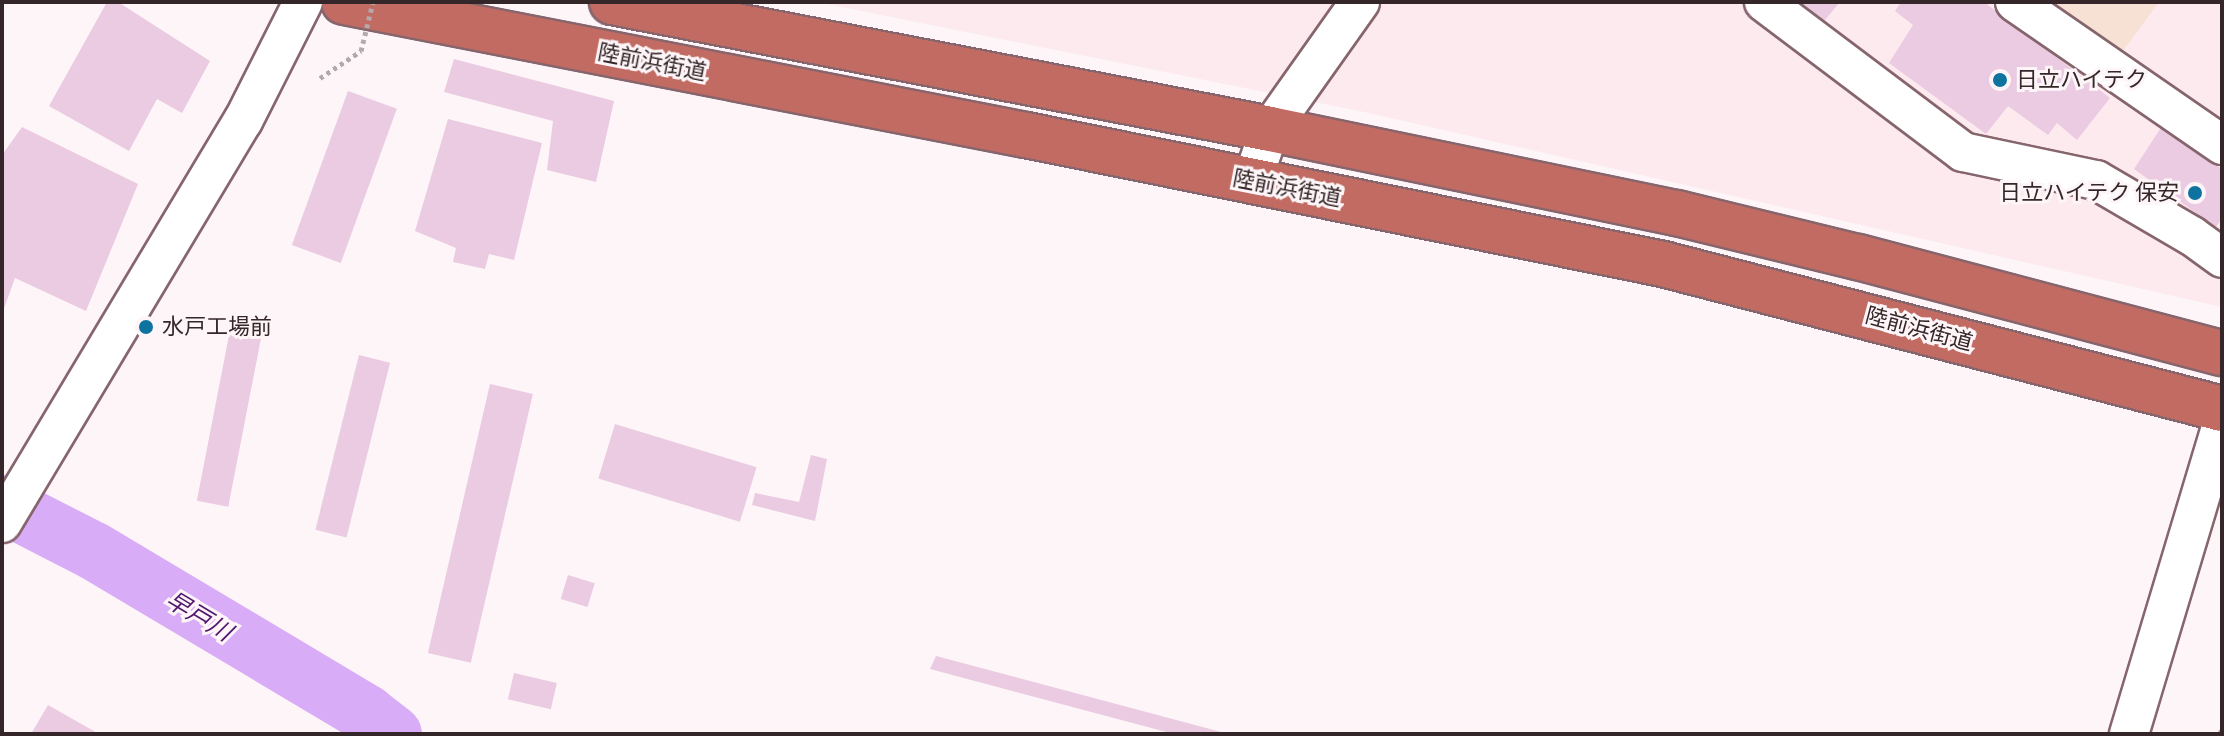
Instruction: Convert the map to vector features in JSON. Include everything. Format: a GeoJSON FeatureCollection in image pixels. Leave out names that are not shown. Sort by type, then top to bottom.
{"type":"FeatureCollection","features":[{"type":"Feature","properties":{"kind":"highway","name":"陸前浜街道"},"geometry":{"type":"LineString","coordinates":[[344,2],[1663,264],[2222,409]]}},
{"type":"Feature","properties":{"kind":"highway"},"geometry":{"type":"LineString","coordinates":[[612,2],[1270,129],[1677,213],[1858,257],[2222,353]]}},
{"type":"Feature","properties":{"kind":"street"},"geometry":{"type":"LineString","coordinates":[[2,523],[243,121],[303,2]]}},
{"type":"Feature","properties":{"kind":"street"},"geometry":{"type":"LineString","coordinates":[[1252,181],[1270,129],[1360,2]]}},
{"type":"Feature","properties":{"kind":"street"},"geometry":{"type":"LineString","coordinates":[[1764,2],[1963,152],[2096,180],[2192,236],[2222,258]]}},
{"type":"Feature","properties":{"kind":"street"},"geometry":{"type":"LineString","coordinates":[[2015,2],[2222,145]]}},
{"type":"Feature","properties":{"kind":"street"},"geometry":{"type":"LineString","coordinates":[[2129,734],[2222,424]]}},
{"type":"Feature","properties":{"kind":"path"},"geometry":{"type":"LineString","coordinates":[[320,78],[361,51],[373,2]]}},
{"type":"Feature","properties":{"kind":"path"},"geometry":{"type":"LineString","coordinates":[[2220,734],[2222,728]]}},
{"type":"Feature","properties":{"kind":"shaded area"},"geometry":{"type":"Polygon","coordinates":[[[817,2],[2222,2],[2222,307],[1364,112],[817,2]]]}},
{"type":"Feature","properties":{"kind":"shaded area"},"geometry":{"type":"Polygon","coordinates":[[[2047,2],[2159,2],[2120,55],[2047,2]]]}},
{"type":"Feature","properties":{"kind":"building"},"geometry":{"type":"Polygon","coordinates":[[[107,2],[118,2],[210,61],[182,113],[157,99],[129,151],[49,106],[107,2]]]}},
{"type":"Feature","properties":{"kind":"building"},"geometry":{"type":"Polygon","coordinates":[[[1789,2],[1840,2],[1820,26],[1789,2]]]}},
{"type":"Feature","properties":{"kind":"building","name":"日立ハイテク"},"geometry":{"type":"Polygon","coordinates":[[[1901,2],[1984,2],[2110,98],[2077,140],[2057,123],[2048,135],[2008,106],[1986,134],[1889,63],[1913,25],[1895,11],[1901,2]]]}},
{"type":"Feature","properties":{"kind":"building"},"geometry":{"type":"Polygon","coordinates":[[[454,59],[614,101],[596,182],[547,170],[553,121],[444,92],[454,59]]]}},
{"type":"Feature","properties":{"kind":"building"},"geometry":{"type":"Polygon","coordinates":[[[348,91],[397,109],[341,263],[292,245],[348,91]]]}},
{"type":"Feature","properties":{"kind":"building"},"geometry":{"type":"Polygon","coordinates":[[[448,119],[542,143],[514,260],[489,254],[485,269],[453,262],[456,248],[415,231],[448,119]]]}},
{"type":"Feature","properties":{"kind":"building","name":"日立ハイテク 保安"},"geometry":{"type":"Polygon","coordinates":[[[2162,126],[2222,169],[2222,218],[2216,227],[2134,169],[2162,126]]]}},
{"type":"Feature","properties":{"kind":"building"},"geometry":{"type":"Polygon","coordinates":[[[22,127],[138,184],[86,311],[15,278],[2,314],[2,155],[22,127]]]}},
{"type":"Feature","properties":{"kind":"building"},"geometry":{"type":"Polygon","coordinates":[[[231,325],[262,331],[228,507],[197,501],[231,325]]]}},
{"type":"Feature","properties":{"kind":"building"},"geometry":{"type":"Polygon","coordinates":[[[359,355],[390,363],[347,537],[315,530],[359,355]]]}},
{"type":"Feature","properties":{"kind":"building"},"geometry":{"type":"Polygon","coordinates":[[[490,384],[533,394],[471,663],[428,653],[490,384]]]}},
{"type":"Feature","properties":{"kind":"building"},"geometry":{"type":"Polygon","coordinates":[[[615,424],[757,467],[740,522],[598,479],[615,424]]]}},
{"type":"Feature","properties":{"kind":"building"},"geometry":{"type":"Polygon","coordinates":[[[811,455],[827,459],[815,521],[752,505],[755,493],[799,502],[811,455]]]}},
{"type":"Feature","properties":{"kind":"building"},"geometry":{"type":"Polygon","coordinates":[[[568,575],[595,583],[587,607],[561,599],[568,575]]]}},
{"type":"Feature","properties":{"kind":"building"},"geometry":{"type":"Polygon","coordinates":[[[936,656],[1225,734],[1174,734],[930,669],[936,656]]]}},
{"type":"Feature","properties":{"kind":"building"},"geometry":{"type":"Polygon","coordinates":[[[514,673],[557,683],[551,709],[508,699],[514,673]]]}},
{"type":"Feature","properties":{"kind":"building"},"geometry":{"type":"Polygon","coordinates":[[[48,705],[99,734],[31,734],[48,705]]]}},
{"type":"Feature","properties":{"kind":"waterway","name":"早戸川"},"geometry":{"type":"LineString","coordinates":[[2,504],[94,551],[367,714],[393,734]]}},
{"type":"Feature","properties":{"kind":"place","name":"日立ハイテク"},"geometry":{"type":"Point","coordinates":[2000,80]}},
{"type":"Feature","properties":{"kind":"place","name":"日立ハイテク 保安"},"geometry":{"type":"Point","coordinates":[2195,193]}},
{"type":"Feature","properties":{"kind":"place","name":"水戸工場前"},"geometry":{"type":"Point","coordinates":[146,327]}}]}
